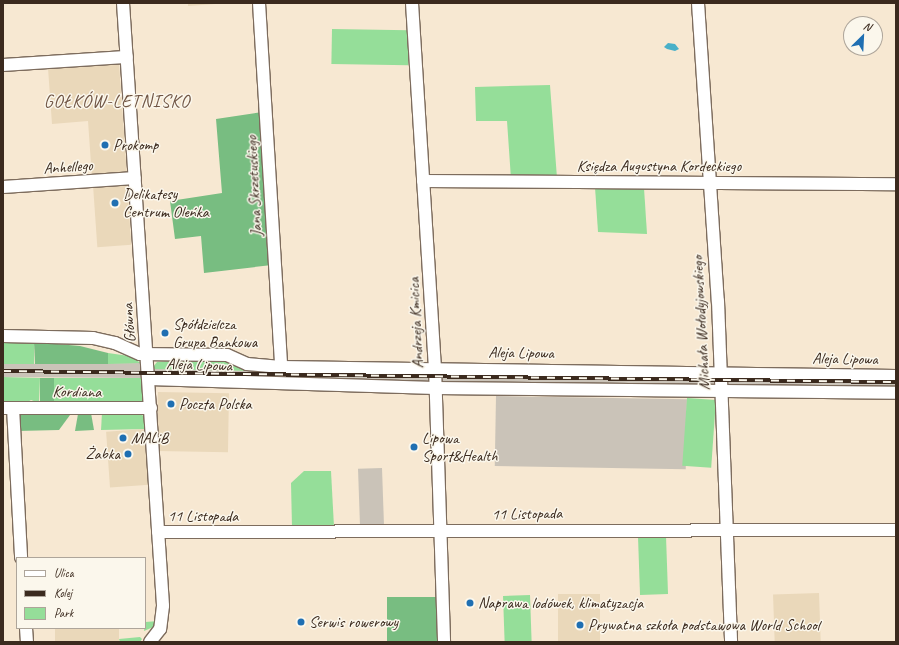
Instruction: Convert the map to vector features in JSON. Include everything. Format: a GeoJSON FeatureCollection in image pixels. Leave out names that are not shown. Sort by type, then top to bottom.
{"type":"FeatureCollection","features":[{"type":"Feature","properties":{"kind":"street","name":"Główna"},"geometry":{"type":"LineString","coordinates":[[123,3],[151,408],[163,618],[153,640]]}},
{"type":"Feature","properties":{"kind":"street","name":"Jana Skrzetuskiego"},"geometry":{"type":"LineString","coordinates":[[258,3],[281,368]]}},
{"type":"Feature","properties":{"kind":"street","name":"Andrzeja Kmicica"},"geometry":{"type":"LineString","coordinates":[[412,3],[435,368],[444,642]]}},
{"type":"Feature","properties":{"kind":"street","name":"Michała Wołodyjowskiego"},"geometry":{"type":"LineString","coordinates":[[698,3],[710,182],[720,372],[731,642]]}},
{"type":"Feature","properties":{"kind":"street"},"geometry":{"type":"LineString","coordinates":[[3,65],[127,57]]}},
{"type":"Feature","properties":{"kind":"street","name":"Anhellego"},"geometry":{"type":"LineString","coordinates":[[3,187],[135,178]]}},
{"type":"Feature","properties":{"kind":"street","name":"Księdza Augustyna Kordeckiego"},"geometry":{"type":"LineString","coordinates":[[423,181],[896,184]]}},
{"type":"Feature","properties":{"kind":"street","name":"Aleja Lipowa"},"geometry":{"type":"LineString","coordinates":[[3,336],[93,338],[111,342],[147,355],[227,355],[247,364],[281,368],[435,368],[896,376]]}},
{"type":"Feature","properties":{"kind":"street","name":"Aleja Lipowa"},"geometry":{"type":"LineString","coordinates":[[149,379],[435,388],[896,393]]}},
{"type":"Feature","properties":{"kind":"street"},"geometry":{"type":"LineString","coordinates":[[8,408],[21,557]]}},
{"type":"Feature","properties":{"kind":"street","name":"Kordiana"},"geometry":{"type":"LineString","coordinates":[[8,408],[151,408]]}},
{"type":"Feature","properties":{"kind":"street","name":"11 Listopada"},"geometry":{"type":"LineString","coordinates":[[158,532],[726,528],[896,530]]}},
{"type":"Feature","properties":{"kind":"street"},"geometry":{"type":"LineString","coordinates":[[26,629],[27,642]]}},
{"type":"Feature","properties":{"kind":"shaded area"},"geometry":{"type":"Polygon","coordinates":[[[188,3],[229,3],[188,6],[188,3]]]}},
{"type":"Feature","properties":{"kind":"shaded area"},"geometry":{"type":"Polygon","coordinates":[[[119,64],[127,175],[92,178],[88,121],[52,124],[48,68],[119,64]]]}},
{"type":"Feature","properties":{"kind":"shaded area"},"geometry":{"type":"Polygon","coordinates":[[[127,184],[131,245],[97,247],[93,186],[127,184]]]}},
{"type":"Feature","properties":{"kind":"shaded area"},"geometry":{"type":"Polygon","coordinates":[[[141,363],[142,378],[3,377],[3,364],[141,363]]]}},
{"type":"Feature","properties":{"kind":"shaded area"},"geometry":{"type":"Polygon","coordinates":[[[252,368],[429,373],[430,382],[155,376],[155,369],[253,371],[252,368]]]}},
{"type":"Feature","properties":{"kind":"shaded area"},"geometry":{"type":"Polygon","coordinates":[[[440,371],[716,376],[716,387],[440,382],[440,371]]]}},
{"type":"Feature","properties":{"kind":"shaded area"},"geometry":{"type":"Polygon","coordinates":[[[726,374],[896,377],[896,389],[726,386],[726,374]]]}},
{"type":"Feature","properties":{"kind":"shaded area"},"geometry":{"type":"Polygon","coordinates":[[[158,392],[229,393],[228,452],[157,451],[158,392]]]}},
{"type":"Feature","properties":{"kind":"shaded area"},"geometry":{"type":"Polygon","coordinates":[[[496,396],[687,399],[686,469],[495,466],[496,396]]]}},
{"type":"Feature","properties":{"kind":"shaded area"},"geometry":{"type":"Polygon","coordinates":[[[145,429],[149,485],[110,488],[106,432],[145,429]]]}},
{"type":"Feature","properties":{"kind":"shaded area"},"geometry":{"type":"Polygon","coordinates":[[[382,468],[384,526],[360,527],[358,469],[382,468]]]}},
{"type":"Feature","properties":{"kind":"shaded area"},"geometry":{"type":"Polygon","coordinates":[[[819,593],[821,642],[775,642],[773,595],[819,593]]]}},
{"type":"Feature","properties":{"kind":"shaded area","name":"Prywatna szkoła podstawowa World School"},"geometry":{"type":"Polygon","coordinates":[[[558,594],[600,594],[600,642],[558,642],[558,594]]]}},
{"type":"Feature","properties":{"kind":"shaded area"},"geometry":{"type":"Polygon","coordinates":[[[55,629],[119,629],[119,642],[55,642],[55,629]]]}},
{"type":"Feature","properties":{"kind":"green space"},"geometry":{"type":"Polygon","coordinates":[[[332,29],[409,30],[408,65],[331,64],[332,29]]]}},
{"type":"Feature","properties":{"kind":"green space"},"geometry":{"type":"Polygon","coordinates":[[[550,85],[557,178],[511,179],[507,121],[476,121],[475,87],[550,85]]]}},
{"type":"Feature","properties":{"kind":"green space"},"geometry":{"type":"Polygon","coordinates":[[[262,112],[272,265],[204,273],[201,236],[175,239],[170,201],[222,193],[216,119],[262,112]]]}},
{"type":"Feature","properties":{"kind":"green space"},"geometry":{"type":"Polygon","coordinates":[[[595,187],[644,188],[647,234],[598,232],[595,187]]]}},
{"type":"Feature","properties":{"kind":"green space"},"geometry":{"type":"Polygon","coordinates":[[[3,342],[34,342],[34,364],[3,364],[3,342]]]}},
{"type":"Feature","properties":{"kind":"green space"},"geometry":{"type":"Polygon","coordinates":[[[34,342],[80,346],[108,353],[108,364],[35,364],[34,342]]]}},
{"type":"Feature","properties":{"kind":"green space"},"geometry":{"type":"Polygon","coordinates":[[[108,353],[129,356],[141,363],[108,364],[108,353]]]}},
{"type":"Feature","properties":{"kind":"green space"},"geometry":{"type":"Polygon","coordinates":[[[195,360],[231,361],[254,371],[155,369],[153,367],[157,362],[195,360]]]}},
{"type":"Feature","properties":{"kind":"green space"},"geometry":{"type":"Polygon","coordinates":[[[3,377],[40,378],[39,403],[31,400],[26,403],[3,404],[3,377]]]}},
{"type":"Feature","properties":{"kind":"green space"},"geometry":{"type":"Polygon","coordinates":[[[40,378],[54,378],[54,403],[40,403],[40,378]]]}},
{"type":"Feature","properties":{"kind":"green space"},"geometry":{"type":"Polygon","coordinates":[[[54,378],[142,378],[142,403],[54,403],[54,378]]]}},
{"type":"Feature","properties":{"kind":"green space"},"geometry":{"type":"Polygon","coordinates":[[[687,398],[716,400],[711,468],[682,466],[687,398]]]}},
{"type":"Feature","properties":{"kind":"green space"},"geometry":{"type":"Polygon","coordinates":[[[69,412],[70,415],[59,430],[17,431],[18,414],[69,412]]]}},
{"type":"Feature","properties":{"kind":"green space"},"geometry":{"type":"Polygon","coordinates":[[[91,413],[94,430],[75,431],[78,414],[91,413]]]}},
{"type":"Feature","properties":{"kind":"green space"},"geometry":{"type":"Polygon","coordinates":[[[102,413],[142,415],[145,417],[145,429],[101,430],[102,413]]]}},
{"type":"Feature","properties":{"kind":"green space"},"geometry":{"type":"Polygon","coordinates":[[[304,471],[331,471],[334,527],[292,527],[291,483],[304,471]]]}},
{"type":"Feature","properties":{"kind":"green space"},"geometry":{"type":"Polygon","coordinates":[[[666,536],[668,594],[640,595],[638,537],[666,536]]]}},
{"type":"Feature","properties":{"kind":"green space"},"geometry":{"type":"Polygon","coordinates":[[[530,595],[532,642],[505,642],[503,596],[530,595]]]}},
{"type":"Feature","properties":{"kind":"green space"},"geometry":{"type":"Polygon","coordinates":[[[387,597],[437,597],[437,642],[387,642],[387,597]]]}},
{"type":"Feature","properties":{"kind":"green space"},"geometry":{"type":"Polygon","coordinates":[[[159,621],[158,625],[144,631],[144,629],[146,629],[146,622],[159,621]]]}},
{"type":"Feature","properties":{"kind":"green space"},"geometry":{"type":"Polygon","coordinates":[[[140,637],[142,639],[140,642],[120,642],[119,639],[140,637]]]}},
{"type":"Feature","properties":{"kind":"water"},"geometry":{"type":"Polygon","coordinates":[[[668,43],[675,44],[679,49],[675,51],[667,49],[664,47],[668,43]]]}},
{"type":"Feature","properties":{"kind":"railway"},"geometry":{"type":"LineString","coordinates":[[3,371],[896,382]]}},
{"type":"Feature","properties":{"kind":"place","name":"Prokomp"},"geometry":{"type":"Point","coordinates":[105,145]}},
{"type":"Feature","properties":{"kind":"place","name":"Delikatesy Centrum Oleńka"},"geometry":{"type":"Point","coordinates":[115,203]}},
{"type":"Feature","properties":{"kind":"place","name":"Spółdzielcza Grupa Bankowa"},"geometry":{"type":"Point","coordinates":[165,333]}},
{"type":"Feature","properties":{"kind":"place","name":"Poczta Polska"},"geometry":{"type":"Point","coordinates":[171,404]}},
{"type":"Feature","properties":{"kind":"place","name":"MALiB"},"geometry":{"type":"Point","coordinates":[123,438]}},
{"type":"Feature","properties":{"kind":"place","name":"Lipowa Sport&Health"},"geometry":{"type":"Point","coordinates":[414,447]}},
{"type":"Feature","properties":{"kind":"place","name":"Żabka"},"geometry":{"type":"Point","coordinates":[128,454]}},
{"type":"Feature","properties":{"kind":"place","name":"Naprawa lodówek, klimatyzacja"},"geometry":{"type":"Point","coordinates":[470,603]}},
{"type":"Feature","properties":{"kind":"place","name":"Serwis rowerowy"},"geometry":{"type":"Point","coordinates":[301,622]}},
{"type":"Feature","properties":{"kind":"place","name":"Prywatna szkoła podstawowa World School"},"geometry":{"type":"Point","coordinates":[580,625]}},
{"type":"Feature","properties":{"kind":"district","name":"GOŁKÓW-LETNISKO"},"geometry":{"type":"Point","coordinates":[117,101]}}]}
